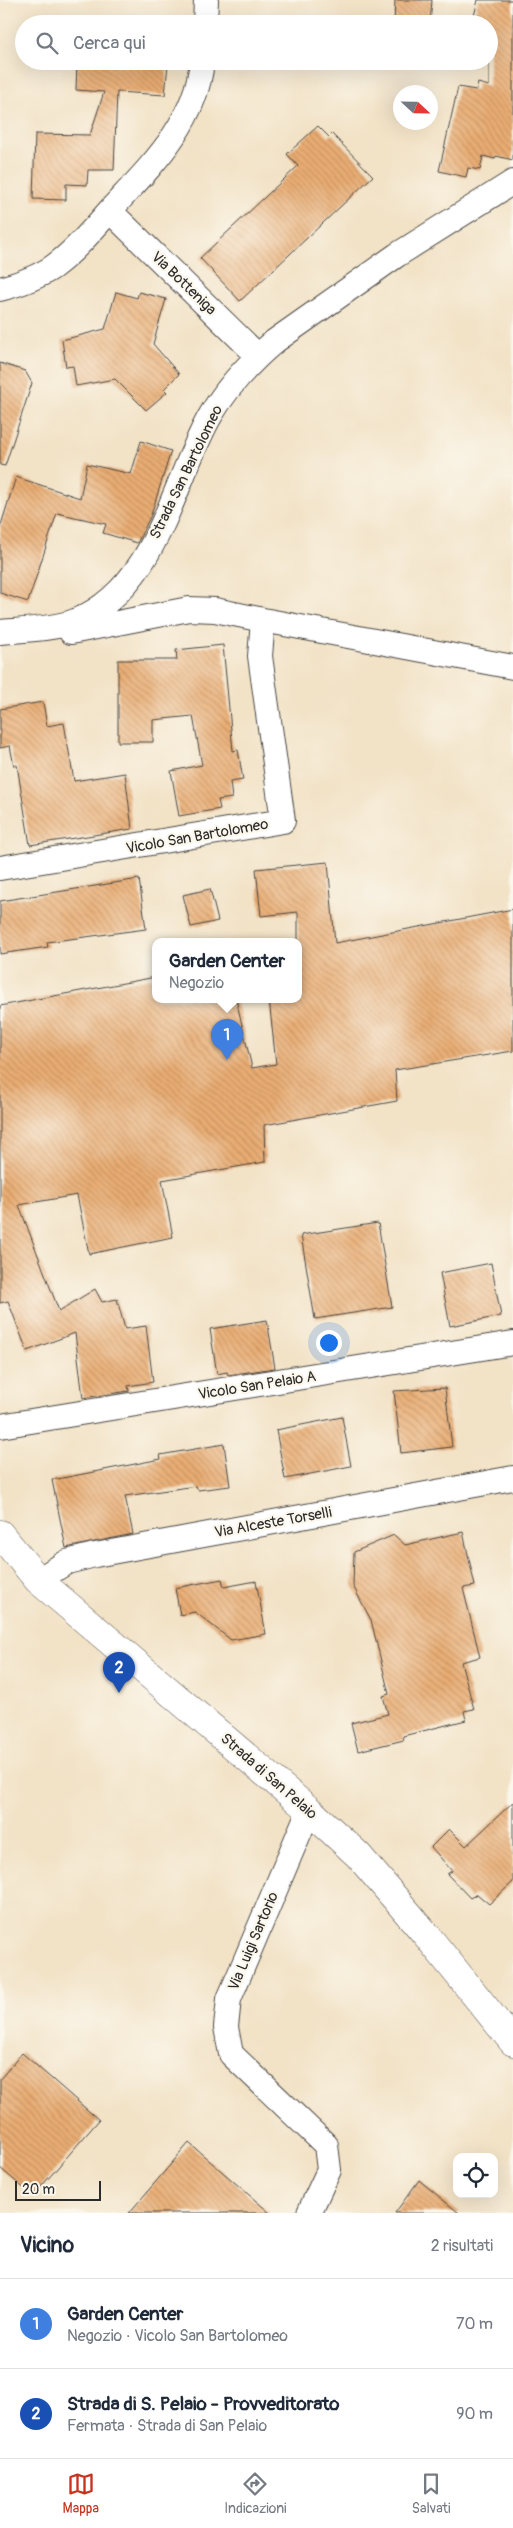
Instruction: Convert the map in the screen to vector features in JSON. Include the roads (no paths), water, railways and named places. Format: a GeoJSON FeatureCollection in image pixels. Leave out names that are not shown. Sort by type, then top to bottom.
{"type":"FeatureCollection","features":[{"type":"Feature","properties":{"kind":"street"},"geometry":{"type":"LineString","coordinates":[[205,15],[206,0]]}},
{"type":"Feature","properties":{"kind":"street"},"geometry":{"type":"LineString","coordinates":[[0,289],[38,276],[52,267],[110,211],[173,139],[187,115],[196,91],[200,70]]}},
{"type":"Feature","properties":{"kind":"street","name":"Strada San Bartolomeo"},"geometry":{"type":"LineString","coordinates":[[0,632],[72,622],[88,616],[116,595],[129,581],[143,560],[166,515],[209,418],[223,396],[258,356],[275,341],[397,255],[513,182]]}},
{"type":"Feature","properties":{"kind":"street","name":"Via Botteniga"},"geometry":{"type":"LineString","coordinates":[[110,211],[258,356]]}},
{"type":"Feature","properties":{"kind":"street"},"geometry":{"type":"LineString","coordinates":[[48,626],[54,631],[66,633],[189,609],[215,610],[513,667]]}},
{"type":"Feature","properties":{"kind":"street","name":"Vicolo San Bartolomeo"},"geometry":{"type":"LineString","coordinates":[[0,868],[283,821],[260,656],[263,620]]}},
{"type":"Feature","properties":{"kind":"street","name":"Vicolo San Pelaio A"},"geometry":{"type":"LineString","coordinates":[[0,1426],[513,1343]]}},
{"type":"Feature","properties":{"kind":"street","name":"Via Alceste Torselli"},"geometry":{"type":"LineString","coordinates":[[38,1580],[66,1562],[96,1554],[513,1478]]}},
{"type":"Feature","properties":{"kind":"street","name":"Strada di San Pelaio"},"geometry":{"type":"LineString","coordinates":[[0,1534],[38,1580],[309,1810],[358,1855],[424,1932],[513,2042]]}},
{"type":"Feature","properties":{"kind":"street","name":"Via Luigi Sartorio"},"geometry":{"type":"LineString","coordinates":[[309,1810],[228,2000],[226,2027],[231,2054],[326,2146],[329,2170],[309,2213]]}},
{"type":"Feature","properties":{"kind":"place","name":"Garden Center"},"geometry":{"type":"Point","coordinates":[227,1060]}},
{"type":"Feature","properties":{"kind":"place","name":"Strada di S. Pelaio - Provveditorato"},"geometry":{"type":"Point","coordinates":[119,1693]}}]}
